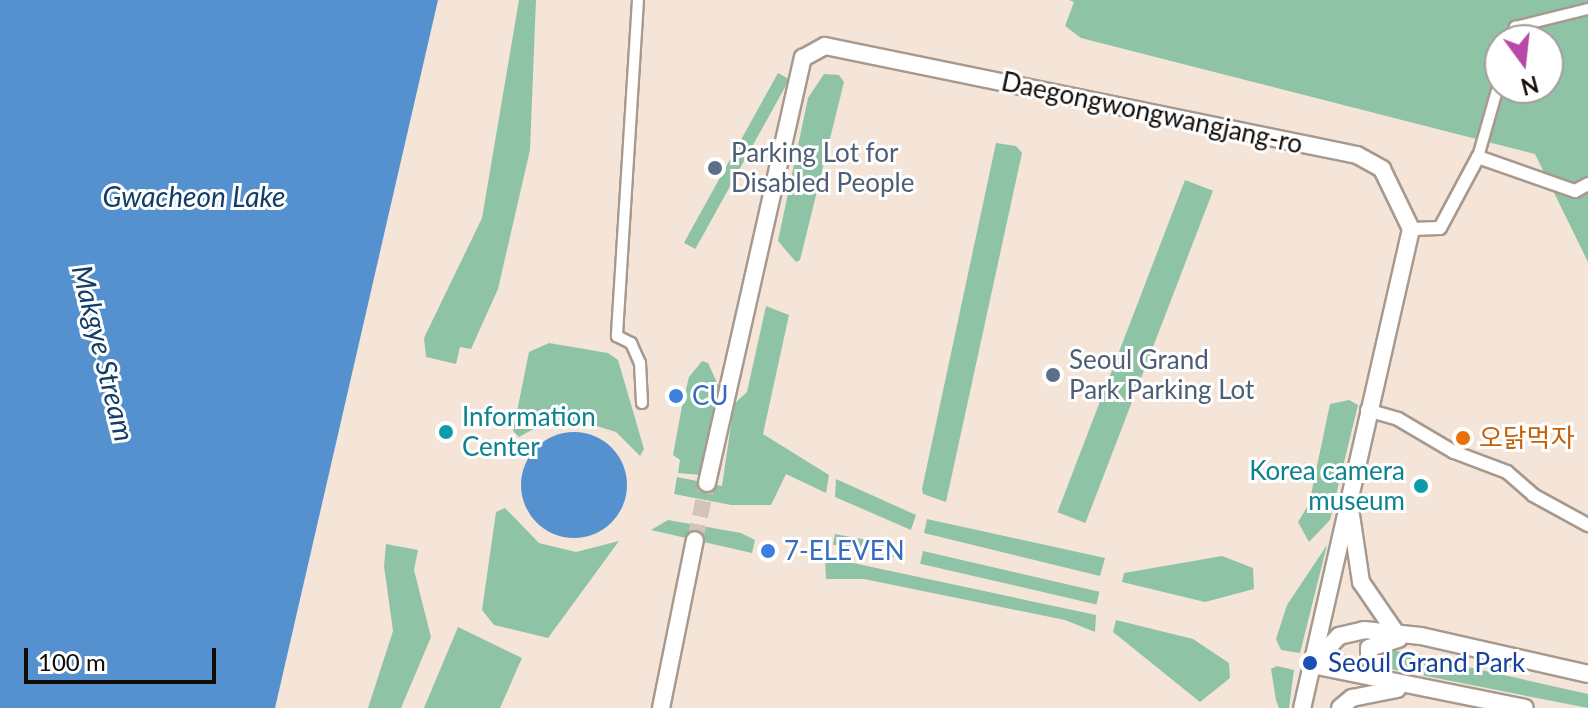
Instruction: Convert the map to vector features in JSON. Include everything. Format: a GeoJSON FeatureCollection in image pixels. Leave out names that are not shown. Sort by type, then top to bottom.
{"type":"FeatureCollection","features":[{"type":"Feature","properties":{"kind":"street"},"geometry":{"type":"LineString","coordinates":[[638,0],[617,336],[631,343],[640,363],[642,403]]}},
{"type":"Feature","properties":{"kind":"street"},"geometry":{"type":"LineString","coordinates":[[1527,24],[1588,9]]}},
{"type":"Feature","properties":{"kind":"street","name":"Daegongwongwangjang-ro"},"geometry":{"type":"LineString","coordinates":[[707,483],[803,58],[825,46],[1357,155],[1382,169],[1411,229]]}},
{"type":"Feature","properties":{"kind":"street"},"geometry":{"type":"LineString","coordinates":[[1302,708],[1367,410],[1411,229],[1440,228],[1478,157],[1493,104]]}},
{"type":"Feature","properties":{"kind":"street"},"geometry":{"type":"LineString","coordinates":[[1478,157],[1575,191],[1588,184]]}},
{"type":"Feature","properties":{"kind":"street"},"geometry":{"type":"LineString","coordinates":[[1367,410],[1398,419],[1454,452],[1507,472],[1533,495],[1588,525]]}},
{"type":"Feature","properties":{"kind":"street"},"geometry":{"type":"LineString","coordinates":[[1351,488],[1352,554],[1361,582],[1396,633]]}},
{"type":"Feature","properties":{"kind":"street"},"geometry":{"type":"LineString","coordinates":[[661,708],[695,540]]}},
{"type":"Feature","properties":{"kind":"street"},"geometry":{"type":"LineString","coordinates":[[1312,665],[1339,636],[1364,630],[1421,636],[1588,674]]}},
{"type":"Feature","properties":{"kind":"street"},"geometry":{"type":"LineString","coordinates":[[1387,682],[1369,658],[1369,648],[1383,641],[1421,636]]}},
{"type":"Feature","properties":{"kind":"street"},"geometry":{"type":"LineString","coordinates":[[1312,665],[1525,708]]}},
{"type":"Feature","properties":{"kind":"street"},"geometry":{"type":"LineString","coordinates":[[1340,708],[1352,698],[1387,689],[1432,688]]}},
{"type":"Feature","properties":{"kind":"green space"},"geometry":{"type":"Polygon","coordinates":[[[519,0],[536,0],[530,150],[498,289],[471,349],[460,347],[456,364],[426,357],[424,338],[482,218],[519,0]]]}},
{"type":"Feature","properties":{"kind":"green space"},"geometry":{"type":"Polygon","coordinates":[[[1069,0],[1588,0],[1588,262],[1535,154],[1081,38],[1065,26],[1074,2],[1069,0]]]}},
{"type":"Feature","properties":{"kind":"green space"},"geometry":{"type":"Polygon","coordinates":[[[778,73],[789,79],[695,249],[684,243],[778,73]]]}},
{"type":"Feature","properties":{"kind":"green space"},"geometry":{"type":"Polygon","coordinates":[[[824,74],[839,75],[844,82],[800,260],[796,262],[778,241],[808,98],[824,74]]]}},
{"type":"Feature","properties":{"kind":"green space"},"geometry":{"type":"Polygon","coordinates":[[[996,143],[1016,146],[1022,153],[946,502],[923,494],[922,489],[996,143]]]}},
{"type":"Feature","properties":{"kind":"green space"},"geometry":{"type":"Polygon","coordinates":[[[1185,180],[1213,191],[1085,523],[1057,512],[1185,180]]]}},
{"type":"Feature","properties":{"kind":"green space"},"geometry":{"type":"Polygon","coordinates":[[[766,306],[789,315],[763,434],[829,475],[826,493],[786,474],[771,505],[731,505],[674,494],[677,477],[722,486],[734,404],[747,392],[766,306]]]}},
{"type":"Feature","properties":{"kind":"green space"},"geometry":{"type":"Polygon","coordinates":[[[549,343],[608,353],[618,360],[644,449],[640,456],[616,432],[587,423],[550,420],[519,437],[513,431],[529,352],[549,343]]]}},
{"type":"Feature","properties":{"kind":"green space"},"geometry":{"type":"Polygon","coordinates":[[[702,361],[708,363],[718,385],[701,475],[678,473],[680,460],[673,455],[682,406],[689,377],[702,361]]]}},
{"type":"Feature","properties":{"kind":"green space"},"geometry":{"type":"Polygon","coordinates":[[[1349,400],[1358,405],[1330,520],[1309,542],[1298,522],[1309,504],[1330,404],[1349,400]]]}},
{"type":"Feature","properties":{"kind":"green space"},"geometry":{"type":"Polygon","coordinates":[[[836,479],[916,515],[911,530],[835,497],[836,479]]]}},
{"type":"Feature","properties":{"kind":"green space"},"geometry":{"type":"Polygon","coordinates":[[[505,508],[539,543],[576,552],[619,541],[548,638],[494,625],[482,610],[496,512],[505,508]]]}},
{"type":"Feature","properties":{"kind":"green space"},"geometry":{"type":"Polygon","coordinates":[[[927,519],[1105,558],[1100,576],[924,533],[927,519]]]}},
{"type":"Feature","properties":{"kind":"green space"},"geometry":{"type":"Polygon","coordinates":[[[668,520],[741,533],[755,540],[752,553],[651,530],[668,520]]]}},
{"type":"Feature","properties":{"kind":"green space"},"geometry":{"type":"Polygon","coordinates":[[[835,534],[904,547],[902,558],[833,545],[835,534]]]}},
{"type":"Feature","properties":{"kind":"green space"},"geometry":{"type":"Polygon","coordinates":[[[386,544],[418,550],[414,570],[431,637],[401,708],[368,708],[393,631],[384,566],[386,544]]]}},
{"type":"Feature","properties":{"kind":"green space"},"geometry":{"type":"Polygon","coordinates":[[[1327,545],[1300,653],[1281,650],[1276,639],[1287,605],[1327,545]]]}},
{"type":"Feature","properties":{"kind":"green space"},"geometry":{"type":"Polygon","coordinates":[[[923,551],[1099,592],[1096,604],[920,564],[923,551]]]}},
{"type":"Feature","properties":{"kind":"green space"},"geometry":{"type":"Polygon","coordinates":[[[1222,556],[1253,568],[1254,589],[1205,602],[1122,582],[1124,573],[1222,556]]]}},
{"type":"Feature","properties":{"kind":"green space"},"geometry":{"type":"Polygon","coordinates":[[[825,557],[1096,615],[1095,632],[1065,620],[864,579],[826,579],[825,557]]]}},
{"type":"Feature","properties":{"kind":"green space"},"geometry":{"type":"Polygon","coordinates":[[[1116,620],[1193,639],[1229,663],[1230,678],[1200,702],[1113,632],[1116,620]]]}},
{"type":"Feature","properties":{"kind":"green space"},"geometry":{"type":"Polygon","coordinates":[[[458,627],[522,658],[500,708],[424,708],[458,627]]]}},
{"type":"Feature","properties":{"kind":"green space"},"geometry":{"type":"Polygon","coordinates":[[[1392,650],[1588,694],[1588,708],[1385,668],[1380,660],[1382,652],[1392,650]]]}},
{"type":"Feature","properties":{"kind":"green space"},"geometry":{"type":"Polygon","coordinates":[[[1277,666],[1294,670],[1289,708],[1279,708],[1276,700],[1271,669],[1277,666]]]}},
{"type":"Feature","properties":{"kind":"water","name":"Gwacheon Lake"},"geometry":{"type":"Polygon","coordinates":[[[0,0],[438,0],[275,708],[0,708],[0,0]]]}},
{"type":"Feature","properties":{"kind":"water"},"geometry":{"type":"Polygon","coordinates":[[[574,432],[594,436],[611,448],[623,465],[627,485],[623,505],[611,522],[594,534],[574,538],[554,534],[537,522],[525,505],[521,485],[525,465],[537,448],[554,436],[574,432]]]}},
{"type":"Feature","properties":{"kind":"tunnel"},"geometry":{"type":"LineString","coordinates":[[695,540],[707,483]]}},
{"type":"Feature","properties":{"kind":"place","name":"Parking Lot for Disabled People"},"geometry":{"type":"Point","coordinates":[715,168]}},
{"type":"Feature","properties":{"kind":"place","name":"Seoul Grand Park Parking Lot"},"geometry":{"type":"Point","coordinates":[1053,375]}},
{"type":"Feature","properties":{"kind":"place","name":"CU"},"geometry":{"type":"Point","coordinates":[676,396]}},
{"type":"Feature","properties":{"kind":"place","name":"Information Center"},"geometry":{"type":"Point","coordinates":[446,432]}},
{"type":"Feature","properties":{"kind":"place","name":"오닭먹자"},"geometry":{"type":"Point","coordinates":[1463,438]}},
{"type":"Feature","properties":{"kind":"place","name":"Korea camera museum"},"geometry":{"type":"Point","coordinates":[1421,486]}},
{"type":"Feature","properties":{"kind":"place","name":"7-ELEVEN"},"geometry":{"type":"Point","coordinates":[768,551]}},
{"type":"Feature","properties":{"kind":"place","name":"Seoul Grand Park"},"geometry":{"type":"Point","coordinates":[1310,663]}},
{"type":"Feature","properties":{"kind":"water label","name":"Makgye Stream"},"geometry":{"type":"Point","coordinates":[104,353]}}]}
